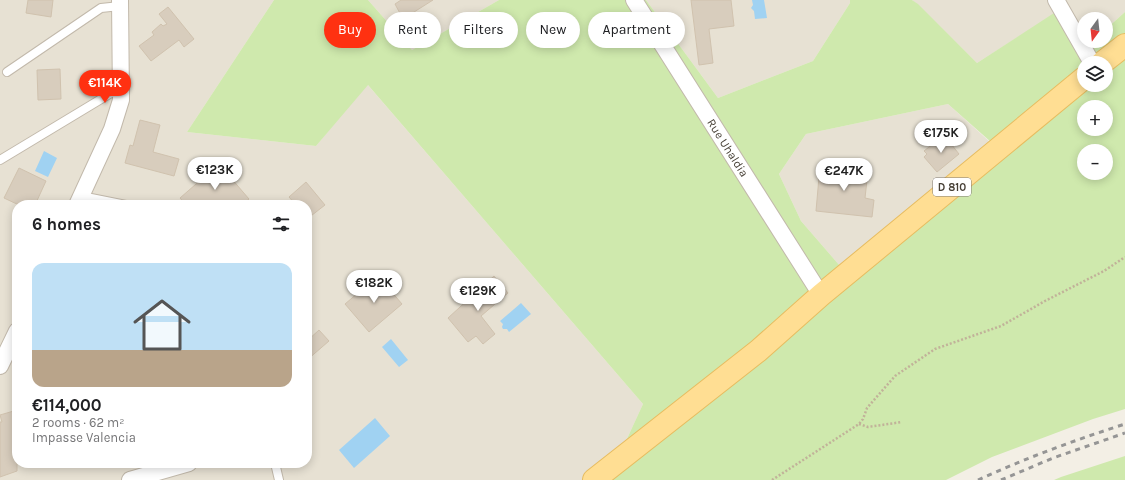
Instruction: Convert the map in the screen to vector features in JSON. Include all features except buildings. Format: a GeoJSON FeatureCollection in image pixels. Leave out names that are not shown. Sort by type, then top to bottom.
{"type":"FeatureCollection","features":[{"type":"Feature","properties":{"kind":"main road"},"geometry":{"type":"LineString","coordinates":[[1111,56],[1125,45]]}},
{"type":"Feature","properties":{"kind":"main road","name":"D 810"},"geometry":{"type":"LineString","coordinates":[[594,480],[758,351],[821,295],[1077,84]]}},
{"type":"Feature","properties":{"kind":"street","name":"Rue Uhaldia"},"geometry":{"type":"LineString","coordinates":[[634,0],[821,295]]}},
{"type":"Feature","properties":{"kind":"street"},"geometry":{"type":"LineString","coordinates":[[1056,0],[1088,56]]}},
{"type":"Feature","properties":{"kind":"street"},"geometry":{"type":"LineString","coordinates":[[79,200],[112,129],[121,100],[120,3]]}},
{"type":"Feature","properties":{"kind":"street"},"geometry":{"type":"LineString","coordinates":[[0,366],[12,341]]}},
{"type":"Feature","properties":{"kind":"street"},"geometry":{"type":"LineString","coordinates":[[130,480],[172,468]]}},
{"type":"Feature","properties":{"kind":"lane"},"geometry":{"type":"LineString","coordinates":[[6,72],[101,8],[120,3]]}},
{"type":"Feature","properties":{"kind":"lane"},"geometry":{"type":"LineString","coordinates":[[0,160],[121,87]]}},
{"type":"Feature","properties":{"kind":"lane"},"geometry":{"type":"LineString","coordinates":[[276,468],[279,480]]}},
{"type":"Feature","properties":{"kind":"path"},"geometry":{"type":"LineString","coordinates":[[772,480],[859,424],[863,419],[867,408],[895,376],[935,349],[1001,326],[1045,301],[1104,271],[1125,257]]}},
{"type":"Feature","properties":{"kind":"path"},"geometry":{"type":"LineString","coordinates":[[859,424],[868,427],[902,422]]}},
{"type":"Feature","properties":{"kind":"shaded area"},"geometry":{"type":"Polygon","coordinates":[[[0,0],[274,0],[187,132],[316,146],[367,84],[643,404],[608,480],[0,480],[0,0]]]}},
{"type":"Feature","properties":{"kind":"shaded area"},"geometry":{"type":"Polygon","coordinates":[[[368,0],[499,0],[478,12],[449,12],[449,29],[441,33],[441,12],[384,12],[384,18],[368,0]]]}},
{"type":"Feature","properties":{"kind":"shaded area"},"geometry":{"type":"Polygon","coordinates":[[[646,0],[850,0],[850,3],[813,61],[718,98],[681,48],[685,48],[685,12],[655,12],[646,0]]]}},
{"type":"Feature","properties":{"kind":"shaded area"},"geometry":{"type":"Polygon","coordinates":[[[912,0],[1125,0],[1125,12],[1113,23],[1113,12],[1077,12],[1077,28],[1054,14],[977,63],[912,0]]]}},
{"type":"Feature","properties":{"kind":"shaded area"},"geometry":{"type":"Polygon","coordinates":[[[948,104],[991,143],[840,266],[801,221],[779,174],[806,134],[948,104]]]}},
{"type":"Feature","properties":{"kind":"green space"},"geometry":{"type":"Polygon","coordinates":[[[274,0],[368,0],[384,18],[384,48],[410,48],[412,50],[415,48],[441,48],[441,33],[449,29],[449,48],[518,48],[518,12],[478,12],[499,0],[646,0],[655,12],[588,12],[588,48],[681,48],[718,98],[813,61],[850,3],[850,0],[912,0],[918,4],[977,63],[1054,13],[1077,28],[1077,48],[1113,48],[1113,23],[1125,12],[1125,409],[1093,419],[992,457],[946,480],[608,480],[643,404],[368,85],[316,146],[187,132],[274,0]],[[948,104],[806,134],[779,174],[801,221],[840,266],[991,142],[948,104]]]}},
{"type":"Feature","properties":{"kind":"green space"},"geometry":{"type":"Polygon","coordinates":[[[1125,456],[1125,480],[1054,480],[1061,477],[1125,456]]]}},
{"type":"Feature","properties":{"kind":"water"},"geometry":{"type":"Polygon","coordinates":[[[752,0],[764,0],[767,18],[755,19],[754,11],[751,8],[753,5],[752,0]]]}},
{"type":"Feature","properties":{"kind":"water"},"geometry":{"type":"Polygon","coordinates":[[[44,151],[57,158],[48,177],[35,171],[44,151]]]}},
{"type":"Feature","properties":{"kind":"water"},"geometry":{"type":"Polygon","coordinates":[[[521,303],[531,314],[509,332],[507,329],[503,329],[503,324],[500,321],[521,303]]]}},
{"type":"Feature","properties":{"kind":"water"},"geometry":{"type":"Polygon","coordinates":[[[391,339],[408,360],[399,367],[382,347],[391,339]]]}},
{"type":"Feature","properties":{"kind":"water"},"geometry":{"type":"Polygon","coordinates":[[[375,418],[390,436],[354,468],[339,450],[375,418]]]}},
{"type":"Feature","properties":{"kind":"railway"},"geometry":{"type":"LineString","coordinates":[[978,480],[1014,464],[1088,436],[1125,424]]}},
{"type":"Feature","properties":{"kind":"railway"},"geometry":{"type":"LineString","coordinates":[[1001,480],[1053,458],[1125,433]]}}]}
